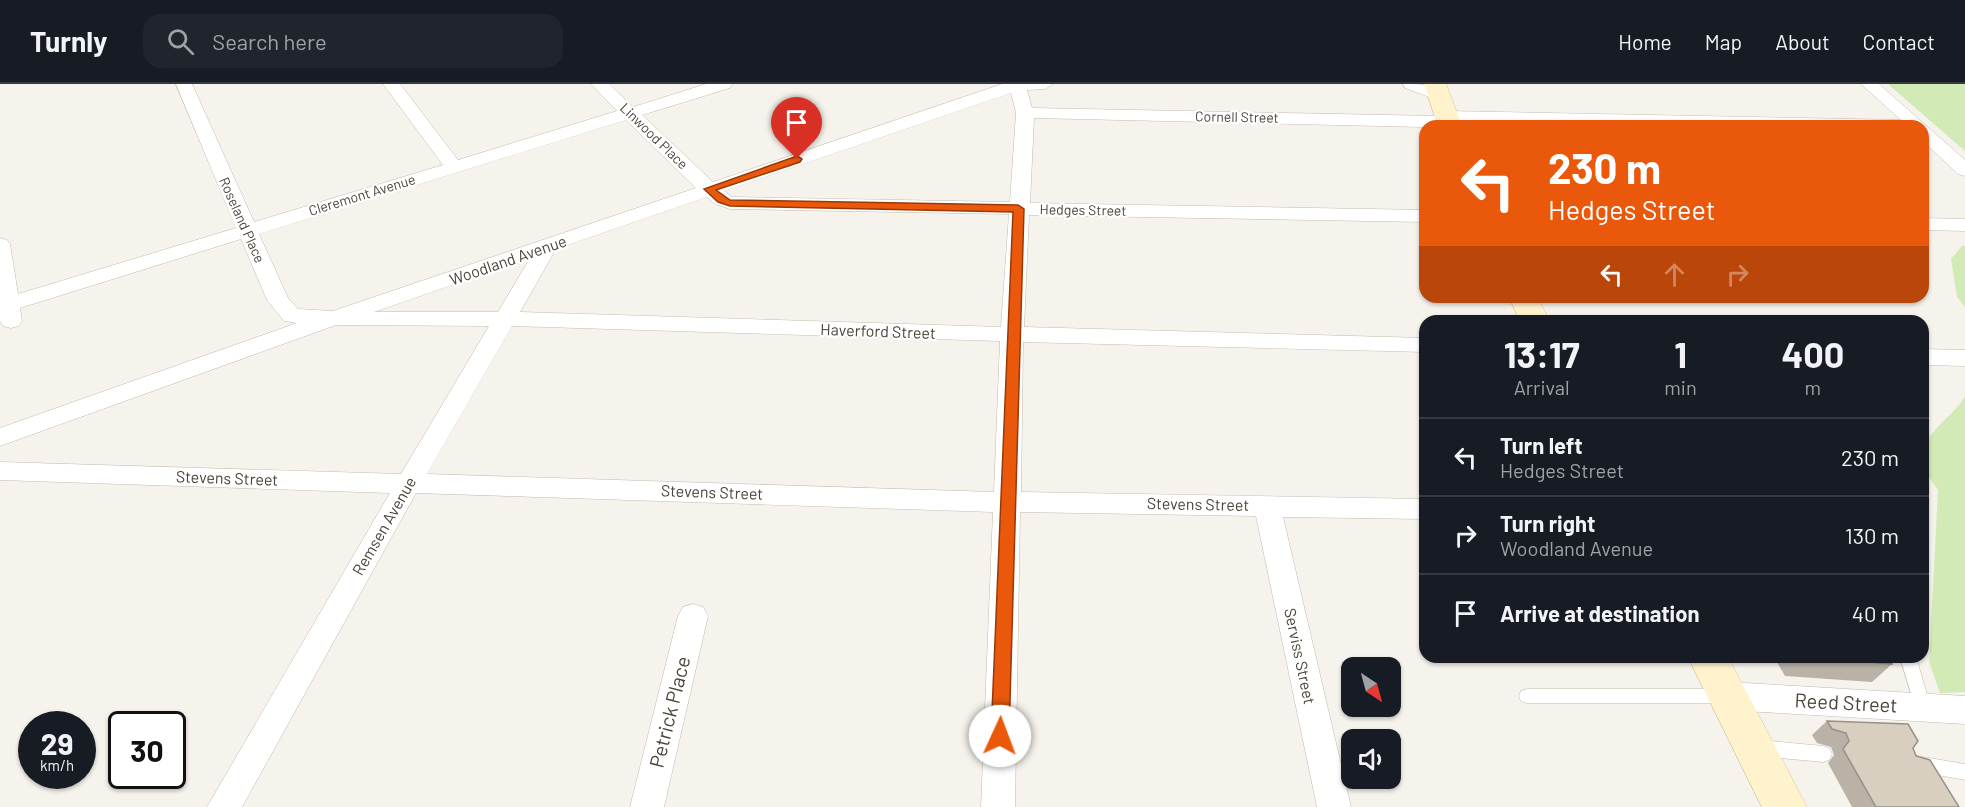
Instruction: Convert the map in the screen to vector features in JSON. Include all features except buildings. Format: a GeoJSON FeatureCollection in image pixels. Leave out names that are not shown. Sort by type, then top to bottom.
{"type":"FeatureCollection","features":[{"type":"Feature","properties":{"kind":"main road"},"geometry":{"type":"LineString","coordinates":[[1436,89],[1448,120]]}},
{"type":"Feature","properties":{"kind":"main road"},"geometry":{"type":"LineString","coordinates":[[1711,663],[1785,807]]}},
{"type":"Feature","properties":{"kind":"street","name":"Roseland Place"},"geometry":{"type":"LineString","coordinates":[[184,84],[246,231],[278,300],[292,316],[331,319]]}},
{"type":"Feature","properties":{"kind":"street"},"geometry":{"type":"LineString","coordinates":[[392,84],[454,167]]}},
{"type":"Feature","properties":{"kind":"street","name":"Linwood Place"},"geometry":{"type":"LineString","coordinates":[[599,84],[709,189]]}},
{"type":"Feature","properties":{"kind":"street","name":"Cleremont Avenue"},"geometry":{"type":"LineString","coordinates":[[7,311],[246,231],[724,84]]}},
{"type":"Feature","properties":{"kind":"street"},"geometry":{"type":"LineString","coordinates":[[998,807],[1012,336],[1025,113],[1016,84]]}},
{"type":"Feature","properties":{"kind":"street","name":"Woodland Avenue"},"geometry":{"type":"LineString","coordinates":[[0,437],[331,319],[547,247],[1016,84],[1045,84]]}},
{"type":"Feature","properties":{"kind":"street"},"geometry":{"type":"LineString","coordinates":[[1411,84],[1436,89]]}},
{"type":"Feature","properties":{"kind":"street"},"geometry":{"type":"LineString","coordinates":[[1869,84],[1911,120]]}},
{"type":"Feature","properties":{"kind":"street","name":"Cornell Street"},"geometry":{"type":"LineString","coordinates":[[1025,113],[1419,120]]}},
{"type":"Feature","properties":{"kind":"street"},"geometry":{"type":"LineString","coordinates":[[1929,137],[1965,170]]}},
{"type":"Feature","properties":{"kind":"street","name":"Hedges Street"},"geometry":{"type":"LineString","coordinates":[[709,189],[722,200],[730,203],[1419,216]]}},
{"type":"Feature","properties":{"kind":"street"},"geometry":{"type":"LineString","coordinates":[[1929,224],[1965,225]]}},
{"type":"Feature","properties":{"kind":"street"},"geometry":{"type":"LineString","coordinates":[[0,244],[7,311]]}},
{"type":"Feature","properties":{"kind":"street","name":"Remsen Avenue"},"geometry":{"type":"LineString","coordinates":[[224,807],[547,247]]}},
{"type":"Feature","properties":{"kind":"street","name":"Haverford Street"},"geometry":{"type":"LineString","coordinates":[[331,319],[504,319],[1012,336],[1419,345]]}},
{"type":"Feature","properties":{"kind":"street"},"geometry":{"type":"LineString","coordinates":[[1929,357],[1965,358]]}},
{"type":"Feature","properties":{"kind":"street","name":"Stevens Street"},"geometry":{"type":"LineString","coordinates":[[0,471],[1008,502],[1267,505],[1419,510]]}},
{"type":"Feature","properties":{"kind":"street","name":"Serviss Street"},"geometry":{"type":"LineString","coordinates":[[1267,505],[1334,807]]}},
{"type":"Feature","properties":{"kind":"street","name":"Petrick Place"},"geometry":{"type":"LineString","coordinates":[[647,807],[693,616]]}},
{"type":"Feature","properties":{"kind":"street","name":"Reed Street"},"geometry":{"type":"LineString","coordinates":[[1728,696],[1965,710]]}},
{"type":"Feature","properties":{"kind":"lane"},"geometry":{"type":"LineString","coordinates":[[1910,663],[1923,708]]}},
{"type":"Feature","properties":{"kind":"lane"},"geometry":{"type":"LineString","coordinates":[[1527,696],[1728,696]]}},
{"type":"Feature","properties":{"kind":"lane"},"geometry":{"type":"LineString","coordinates":[[1754,748],[1823,754]]}},
{"type":"Feature","properties":{"kind":"lane"},"geometry":{"type":"LineString","coordinates":[[1907,763],[1965,772]]}},
{"type":"Feature","properties":{"kind":"green space"},"geometry":{"type":"Polygon","coordinates":[[[1888,84],[1965,84],[1965,151],[1888,84]]]}},
{"type":"Feature","properties":{"kind":"green space"},"geometry":{"type":"Polygon","coordinates":[[[1962,246],[1965,246],[1965,307],[1957,297],[1951,259],[1962,246]]]}},
{"type":"Feature","properties":{"kind":"green space"},"geometry":{"type":"Polygon","coordinates":[[[1965,396],[1965,692],[1940,693],[1929,662],[1938,490],[1929,476],[1929,438],[1965,396]]]}},
{"type":"Feature","properties":{"kind":"route"},"geometry":{"type":"LineString","coordinates":[[797,159],[709,189],[722,200],[730,203],[1018,209],[1000,736]]}}]}
